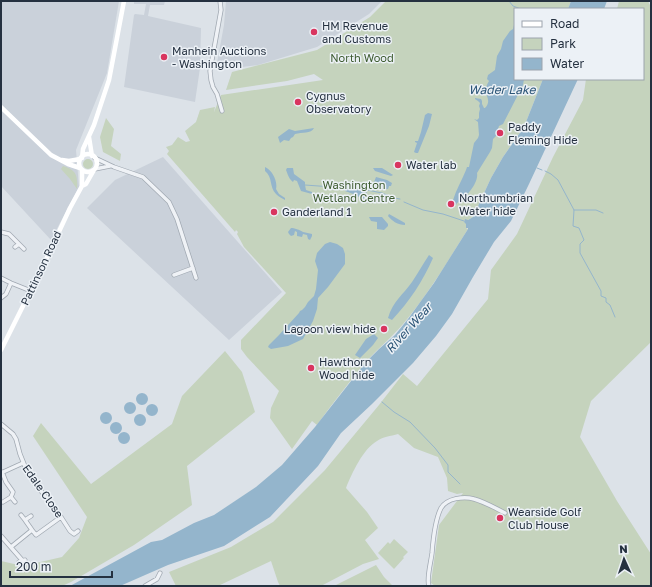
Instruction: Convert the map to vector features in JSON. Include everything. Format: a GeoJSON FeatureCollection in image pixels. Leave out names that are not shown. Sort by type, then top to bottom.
{"type":"FeatureCollection","features":[{"type":"Feature","properties":{"kind":"street"},"geometry":{"type":"LineString","coordinates":[[82,169],[79,164],[83,149],[101,107],[109,80],[124,1]]}},
{"type":"Feature","properties":{"kind":"street"},"geometry":{"type":"LineString","coordinates":[[220,1],[221,10],[210,71],[213,87],[222,110]]}},
{"type":"Feature","properties":{"kind":"street"},"geometry":{"type":"LineString","coordinates":[[1,107],[51,155],[88,172],[111,166]]}},
{"type":"Feature","properties":{"kind":"street"},"geometry":{"type":"LineString","coordinates":[[89,137],[97,164],[94,170]]}},
{"type":"Feature","properties":{"kind":"street"},"geometry":{"type":"LineString","coordinates":[[61,160],[81,158],[86,155],[94,157],[111,166],[143,177],[169,202],[177,219],[196,278]]}},
{"type":"Feature","properties":{"kind":"street","name":"Pattinson Road"},"geometry":{"type":"LineString","coordinates":[[82,169],[82,186]]}},
{"type":"Feature","properties":{"kind":"street","name":"Pattinson Road"},"geometry":{"type":"LineString","coordinates":[[1,350],[70,208],[82,186],[86,184],[94,170]]}},
{"type":"Feature","properties":{"kind":"street"},"geometry":{"type":"LineString","coordinates":[[1,232],[9,234],[24,249]]}},
{"type":"Feature","properties":{"kind":"street"},"geometry":{"type":"LineString","coordinates":[[15,247],[19,244]]}},
{"type":"Feature","properties":{"kind":"street"},"geometry":{"type":"LineString","coordinates":[[174,275],[193,268]]}},
{"type":"Feature","properties":{"kind":"street"},"geometry":{"type":"LineString","coordinates":[[1,278],[31,291]]}},
{"type":"Feature","properties":{"kind":"street"},"geometry":{"type":"LineString","coordinates":[[1,298],[6,294],[11,283]]}},
{"type":"Feature","properties":{"kind":"street","name":"Edale Close"},"geometry":{"type":"LineString","coordinates":[[1,424],[13,434],[16,439],[28,474],[70,531],[74,534]]}},
{"type":"Feature","properties":{"kind":"street"},"geometry":{"type":"LineString","coordinates":[[3,502],[11,498],[13,492],[5,480],[2,472],[23,463]]}},
{"type":"Feature","properties":{"kind":"street"},"geometry":{"type":"LineString","coordinates":[[11,498],[15,502]]}},
{"type":"Feature","properties":{"kind":"street"},"geometry":{"type":"LineString","coordinates":[[430,586],[428,584],[428,578],[433,541],[438,516],[442,507],[455,499],[469,498],[505,513]]}},
{"type":"Feature","properties":{"kind":"street"},"geometry":{"type":"LineString","coordinates":[[21,515],[36,535],[61,517]]}},
{"type":"Feature","properties":{"kind":"street"},"geometry":{"type":"LineString","coordinates":[[25,520],[31,516]]}},
{"type":"Feature","properties":{"kind":"street"},"geometry":{"type":"LineString","coordinates":[[11,547],[32,530]]}},
{"type":"Feature","properties":{"kind":"street"},"geometry":{"type":"LineString","coordinates":[[72,538],[78,531]]}},
{"type":"Feature","properties":{"kind":"street"},"geometry":{"type":"LineString","coordinates":[[1,536],[22,561]]}},
{"type":"Feature","properties":{"kind":"street"},"geometry":{"type":"LineString","coordinates":[[145,586],[157,579],[160,573]]}},
{"type":"Feature","properties":{"kind":"shaded area"},"geometry":{"type":"Polygon","coordinates":[[[1,1],[119,1],[107,73],[76,150],[79,187],[51,240],[1,186],[1,1]]]}},
{"type":"Feature","properties":{"kind":"shaded area","name":"Manhein Auctions - Washington"},"geometry":{"type":"Polygon","coordinates":[[[134,1],[165,1],[164,5],[150,5],[148,16],[201,28],[200,68],[195,102],[124,87],[134,15],[144,15],[146,4],[134,4],[134,1]]]}},
{"type":"Feature","properties":{"kind":"shaded area"},"geometry":{"type":"Polygon","coordinates":[[[226,1],[382,1],[369,14],[317,47],[258,65],[234,68],[217,63],[224,25],[226,1]]]}},
{"type":"Feature","properties":{"kind":"shaded area"},"geometry":{"type":"Polygon","coordinates":[[[163,157],[282,292],[229,340],[87,208],[115,180],[163,157]]]}},
{"type":"Feature","properties":{"kind":"green space","name":"Washington Wetland Centre"},"geometry":{"type":"Polygon","coordinates":[[[386,1],[571,1],[568,8],[514,8],[514,80],[543,80],[524,127],[503,157],[491,178],[473,217],[465,220],[464,222],[466,223],[466,228],[468,229],[440,274],[403,324],[371,356],[317,425],[312,421],[292,449],[270,418],[271,408],[279,391],[241,349],[241,340],[286,293],[244,247],[237,234],[238,232],[236,230],[235,232],[167,154],[169,151],[166,147],[172,145],[178,137],[186,142],[190,141],[185,131],[196,122],[200,110],[215,107],[214,112],[221,95],[323,80],[314,74],[287,81],[226,90],[232,72],[317,50],[370,17],[386,1]]]}},
{"type":"Feature","properties":{"kind":"green space"},"geometry":{"type":"Polygon","coordinates":[[[619,1],[648,1],[651,7],[651,342],[591,401],[580,437],[617,501],[651,554],[651,586],[435,586],[431,583],[439,525],[463,493],[457,494],[448,491],[447,478],[438,457],[414,448],[398,434],[379,440],[367,450],[355,469],[346,488],[367,512],[378,528],[365,540],[379,559],[363,564],[321,586],[280,586],[271,561],[218,586],[176,586],[169,572],[231,547],[273,522],[325,470],[403,374],[417,386],[488,299],[491,270],[517,234],[553,157],[583,100],[586,80],[644,80],[644,8],[617,8],[619,1]]]}},
{"type":"Feature","properties":{"kind":"green space"},"geometry":{"type":"Polygon","coordinates":[[[106,118],[114,129],[111,146],[121,154],[120,161],[103,152],[100,137],[106,118]]]}},
{"type":"Feature","properties":{"kind":"green space"},"geometry":{"type":"Polygon","coordinates":[[[86,159],[90,159],[93,164],[90,169],[86,169],[83,166],[83,162],[86,159]]]}},
{"type":"Feature","properties":{"kind":"green space"},"geometry":{"type":"Polygon","coordinates":[[[63,166],[71,169],[75,174],[77,189],[61,169],[63,166]]]}},
{"type":"Feature","properties":{"kind":"green space"},"geometry":{"type":"Polygon","coordinates":[[[225,351],[242,372],[255,412],[187,466],[192,505],[134,545],[62,586],[1,586],[1,561],[23,566],[62,557],[79,538],[87,517],[33,436],[41,423],[91,484],[172,424],[182,396],[225,351]]]}},
{"type":"Feature","properties":{"kind":"green space"},"geometry":{"type":"Polygon","coordinates":[[[394,539],[408,552],[394,569],[378,553],[388,542],[390,544],[394,539]]]}},
{"type":"Feature","properties":{"kind":"green space"},"geometry":{"type":"Polygon","coordinates":[[[376,565],[384,577],[393,586],[334,586],[376,565]]]}},
{"type":"Feature","properties":{"kind":"water"},"geometry":{"type":"Polygon","coordinates":[[[571,1],[607,1],[604,8],[568,8],[571,1]]]}},
{"type":"Feature","properties":{"kind":"water","name":"Wader Lake"},"geometry":{"type":"Polygon","coordinates":[[[514,25],[514,80],[524,80],[523,85],[503,124],[499,126],[496,136],[493,139],[492,148],[477,173],[474,186],[464,198],[455,205],[450,202],[450,200],[453,200],[467,167],[469,167],[474,143],[479,135],[478,122],[474,119],[477,120],[479,118],[480,103],[475,98],[481,99],[485,108],[488,102],[486,90],[489,81],[487,79],[488,75],[495,70],[497,56],[503,41],[513,29],[514,25]]]}},
{"type":"Feature","properties":{"kind":"water","name":"River Wear"},"geometry":{"type":"Polygon","coordinates":[[[543,80],[578,80],[511,221],[494,242],[452,314],[413,363],[341,433],[318,466],[270,517],[224,546],[168,565],[120,586],[70,586],[151,542],[162,540],[194,523],[214,515],[256,487],[282,465],[315,427],[366,362],[395,335],[434,283],[468,229],[466,228],[466,224],[464,222],[465,219],[468,220],[473,217],[491,178],[503,157],[524,127],[543,80]]]}},
{"type":"Feature","properties":{"kind":"water"},"geometry":{"type":"Polygon","coordinates":[[[428,113],[432,114],[429,126],[418,153],[416,153],[414,152],[417,143],[415,141],[418,141],[425,115],[428,113]]]}},
{"type":"Feature","properties":{"kind":"water"},"geometry":{"type":"Polygon","coordinates":[[[314,128],[309,132],[295,134],[289,141],[284,140],[280,143],[278,137],[289,129],[295,131],[314,128]]]}},
{"type":"Feature","properties":{"kind":"water"},"geometry":{"type":"Polygon","coordinates":[[[265,167],[268,168],[274,176],[276,189],[279,194],[285,198],[285,200],[278,196],[272,188],[269,176],[265,171],[265,167]]]}},
{"type":"Feature","properties":{"kind":"water"},"geometry":{"type":"Polygon","coordinates":[[[287,168],[293,168],[294,174],[305,182],[306,190],[312,192],[312,194],[301,191],[297,181],[294,180],[293,182],[290,178],[286,170],[287,168]]]}},
{"type":"Feature","properties":{"kind":"water"},"geometry":{"type":"Polygon","coordinates":[[[373,168],[382,168],[393,175],[391,176],[375,171],[373,168]]]}},
{"type":"Feature","properties":{"kind":"water"},"geometry":{"type":"Polygon","coordinates":[[[376,177],[392,183],[391,186],[389,186],[388,189],[381,188],[374,182],[376,177]]]}},
{"type":"Feature","properties":{"kind":"water"},"geometry":{"type":"Polygon","coordinates":[[[346,185],[352,188],[360,188],[365,193],[367,192],[365,198],[362,199],[345,191],[346,185]]]}},
{"type":"Feature","properties":{"kind":"water"},"geometry":{"type":"Polygon","coordinates":[[[389,214],[405,223],[405,225],[393,221],[388,216],[389,214]]]}},
{"type":"Feature","properties":{"kind":"water"},"geometry":{"type":"Polygon","coordinates":[[[369,217],[382,217],[388,226],[384,230],[377,229],[377,222],[371,221],[369,217]]]}},
{"type":"Feature","properties":{"kind":"water"},"geometry":{"type":"Polygon","coordinates":[[[291,228],[312,234],[310,240],[308,239],[307,235],[303,234],[302,237],[297,236],[297,232],[295,231],[294,235],[291,236],[288,232],[291,228]]]}},
{"type":"Feature","properties":{"kind":"water"},"geometry":{"type":"Polygon","coordinates":[[[330,242],[343,248],[345,254],[345,264],[318,298],[317,309],[313,321],[303,339],[288,346],[271,349],[268,347],[269,345],[314,296],[318,270],[315,261],[317,253],[325,244],[330,242]]]}},
{"type":"Feature","properties":{"kind":"water"},"geometry":{"type":"Polygon","coordinates":[[[429,255],[433,258],[415,291],[392,320],[388,318],[395,303],[412,282],[429,255]]]}},
{"type":"Feature","properties":{"kind":"water"},"geometry":{"type":"Polygon","coordinates":[[[374,334],[378,338],[373,345],[360,358],[355,355],[366,339],[374,334]]]}},
{"type":"Feature","properties":{"kind":"water"},"geometry":{"type":"Polygon","coordinates":[[[140,393],[144,393],[148,399],[144,405],[140,405],[136,401],[136,397],[140,393]]]}},
{"type":"Feature","properties":{"kind":"water"},"geometry":{"type":"Polygon","coordinates":[[[128,402],[132,402],[136,408],[132,414],[128,414],[124,410],[124,406],[128,402]]]}},
{"type":"Feature","properties":{"kind":"water"},"geometry":{"type":"Polygon","coordinates":[[[150,404],[154,404],[158,410],[154,416],[150,416],[146,412],[146,408],[150,404]]]}},
{"type":"Feature","properties":{"kind":"water"},"geometry":{"type":"Polygon","coordinates":[[[104,412],[108,412],[112,418],[108,424],[104,424],[100,420],[100,416],[104,412]]]}},
{"type":"Feature","properties":{"kind":"water"},"geometry":{"type":"Polygon","coordinates":[[[138,414],[142,414],[146,420],[142,426],[138,426],[134,422],[134,418],[138,414]]]}},
{"type":"Feature","properties":{"kind":"water"},"geometry":{"type":"Polygon","coordinates":[[[114,422],[118,422],[122,428],[118,434],[114,434],[110,430],[110,426],[114,422]]]}},
{"type":"Feature","properties":{"kind":"water"},"geometry":{"type":"Polygon","coordinates":[[[122,432],[126,432],[130,438],[126,444],[122,444],[118,440],[118,436],[122,432]]]}},
{"type":"Feature","properties":{"kind":"waterway"},"geometry":{"type":"LineString","coordinates":[[509,1],[513,6],[518,8]]}},
{"type":"Feature","properties":{"kind":"waterway"},"geometry":{"type":"LineString","coordinates":[[537,168],[542,170]]}},
{"type":"Feature","properties":{"kind":"waterway"},"geometry":{"type":"LineString","coordinates":[[545,171],[558,180],[574,210],[573,226],[579,228],[584,240],[580,244],[580,253],[601,291],[601,296],[606,298],[606,302],[610,305],[615,317]]}},
{"type":"Feature","properties":{"kind":"waterway"},"geometry":{"type":"LineString","coordinates":[[305,185],[346,188]]}},
{"type":"Feature","properties":{"kind":"waterway"},"geometry":{"type":"LineString","coordinates":[[362,189],[382,193],[400,199]]}},
{"type":"Feature","properties":{"kind":"waterway"},"geometry":{"type":"LineString","coordinates":[[404,202],[423,210],[443,214],[464,221]]}},
{"type":"Feature","properties":{"kind":"waterway"},"geometry":{"type":"LineString","coordinates":[[574,210],[596,210],[603,213]]}},
{"type":"Feature","properties":{"kind":"waterway"},"geometry":{"type":"LineString","coordinates":[[382,402],[410,422],[435,448],[448,465],[448,472],[460,484]]}},
{"type":"Feature","properties":{"kind":"place","name":"HM Revenue and Customs"},"geometry":{"type":"Point","coordinates":[314,32]}},
{"type":"Feature","properties":{"kind":"place","name":"Manhein Auctions - Washington"},"geometry":{"type":"Point","coordinates":[164,57]}},
{"type":"Feature","properties":{"kind":"place","name":"Cygnus Observatory"},"geometry":{"type":"Point","coordinates":[298,102]}},
{"type":"Feature","properties":{"kind":"place","name":"Paddy Fleming Hide"},"geometry":{"type":"Point","coordinates":[500,133]}},
{"type":"Feature","properties":{"kind":"place","name":"Water lab"},"geometry":{"type":"Point","coordinates":[398,165]}},
{"type":"Feature","properties":{"kind":"place","name":"Northumbrian Water hide"},"geometry":{"type":"Point","coordinates":[451,204]}},
{"type":"Feature","properties":{"kind":"place","name":"Ganderland 1"},"geometry":{"type":"Point","coordinates":[274,212]}},
{"type":"Feature","properties":{"kind":"place","name":"Lagoon view hide"},"geometry":{"type":"Point","coordinates":[384,329]}},
{"type":"Feature","properties":{"kind":"place","name":"Hawthorn Wood hide"},"geometry":{"type":"Point","coordinates":[311,368]}},
{"type":"Feature","properties":{"kind":"place","name":"Wearside Golf Club House"},"geometry":{"type":"Point","coordinates":[500,518]}},
{"type":"Feature","properties":{"kind":"park label","name":"North Wood"},"geometry":{"type":"Point","coordinates":[362,58]}}]}
